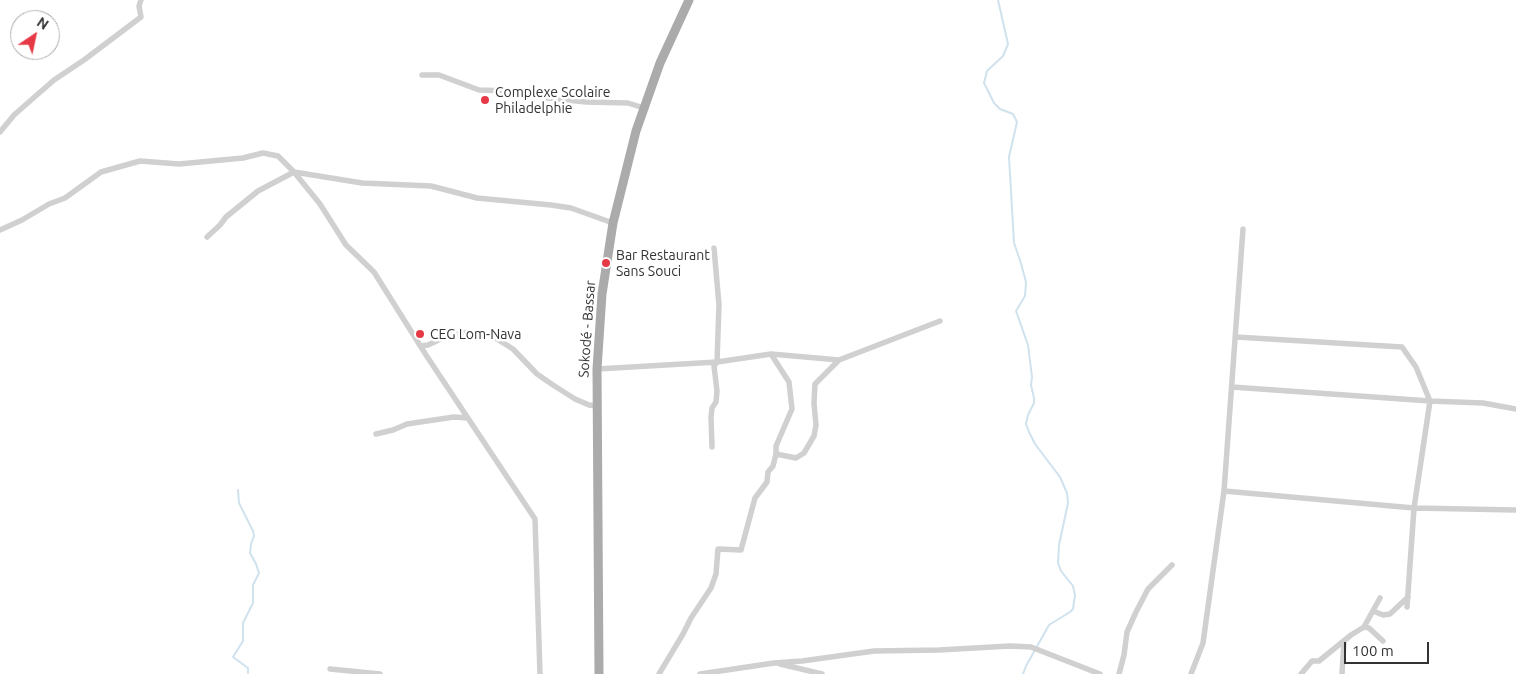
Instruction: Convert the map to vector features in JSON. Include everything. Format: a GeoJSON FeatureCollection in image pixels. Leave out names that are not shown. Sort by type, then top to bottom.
{"type":"FeatureCollection","features":[{"type":"Feature","properties":{"kind":"main road","name":"Sokodé - Bassar"},"geometry":{"type":"LineString","coordinates":[[599,674],[597,369],[602,294],[613,223],[636,131],[660,63],[689,0]]}},
{"type":"Feature","properties":{"kind":"street"},"geometry":{"type":"LineString","coordinates":[[0,132],[14,115],[54,80],[141,17],[140,0]]}},
{"type":"Feature","properties":{"kind":"street"},"geometry":{"type":"LineString","coordinates":[[422,75],[440,75],[479,90],[510,91],[586,102],[628,102],[644,108]]}},
{"type":"Feature","properties":{"kind":"street"},"geometry":{"type":"LineString","coordinates":[[0,230],[49,204],[65,198],[100,172],[140,161],[179,164],[243,158],[263,153],[278,156],[294,172],[320,204],[346,245],[374,272],[420,346],[535,519],[540,674]]}},
{"type":"Feature","properties":{"kind":"street"},"geometry":{"type":"LineString","coordinates":[[207,237],[226,217],[258,191],[294,172],[362,183],[431,186],[477,198],[571,208],[613,223]]}},
{"type":"Feature","properties":{"kind":"street"},"geometry":{"type":"LineString","coordinates":[[1191,674],[1203,643],[1224,491],[1243,229]]}},
{"type":"Feature","properties":{"kind":"street"},"geometry":{"type":"LineString","coordinates":[[712,447],[711,417],[712,408],[716,402],[717,381],[714,366],[717,362],[719,305],[714,248]]}},
{"type":"Feature","properties":{"kind":"street"},"geometry":{"type":"LineString","coordinates":[[776,454],[796,458],[804,453],[814,436],[816,425],[814,384],[839,360],[940,321]]}},
{"type":"Feature","properties":{"kind":"street"},"geometry":{"type":"LineString","coordinates":[[420,346],[428,345],[445,337],[469,332],[492,336],[513,350],[537,374],[553,386],[589,405],[598,406]]}},
{"type":"Feature","properties":{"kind":"street"},"geometry":{"type":"LineString","coordinates":[[1236,337],[1402,347],[1416,367],[1430,401],[1414,508],[1407,607]]}},
{"type":"Feature","properties":{"kind":"street"},"geometry":{"type":"LineString","coordinates":[[597,369],[717,362],[771,354],[839,360]]}},
{"type":"Feature","properties":{"kind":"street"},"geometry":{"type":"LineString","coordinates":[[659,674],[683,634],[690,618],[711,588],[716,574],[718,549],[741,550],[755,498],[767,482],[768,472],[773,466],[776,446],[792,409],[789,382],[771,354]]}},
{"type":"Feature","properties":{"kind":"street"},"geometry":{"type":"LineString","coordinates":[[1232,387],[1483,403],[1516,409]]}},
{"type":"Feature","properties":{"kind":"street"},"geometry":{"type":"LineString","coordinates":[[376,434],[407,424],[454,417],[468,418]]}},
{"type":"Feature","properties":{"kind":"street"},"geometry":{"type":"LineString","coordinates":[[1224,491],[1414,508],[1516,510]]}},
{"type":"Feature","properties":{"kind":"street"},"geometry":{"type":"LineString","coordinates":[[1119,674],[1127,632],[1136,612],[1148,589],[1172,565]]}},
{"type":"Feature","properties":{"kind":"street"},"geometry":{"type":"LineString","coordinates":[[1373,611],[1383,615],[1390,614],[1408,597]]}},
{"type":"Feature","properties":{"kind":"street"},"geometry":{"type":"LineString","coordinates":[[1301,674],[1312,661],[1319,660],[1364,627],[1380,598]]}},
{"type":"Feature","properties":{"kind":"street"},"geometry":{"type":"LineString","coordinates":[[1364,627],[1369,628],[1383,641]]}},
{"type":"Feature","properties":{"kind":"street"},"geometry":{"type":"LineString","coordinates":[[1342,674],[1344,641]]}},
{"type":"Feature","properties":{"kind":"street"},"geometry":{"type":"LineString","coordinates":[[700,674],[874,651],[1010,646],[1039,650],[1100,674]]}},
{"type":"Feature","properties":{"kind":"street"},"geometry":{"type":"LineString","coordinates":[[775,663],[822,674]]}},
{"type":"Feature","properties":{"kind":"street"},"geometry":{"type":"LineString","coordinates":[[330,669],[380,674]]}},
{"type":"Feature","properties":{"kind":"waterway"},"geometry":{"type":"LineString","coordinates":[[998,0],[1008,44],[1003,56],[987,71],[984,83],[994,103],[1000,109],[1013,114],[1017,122],[1009,157],[1014,243],[1026,282],[1025,296],[1016,311],[1028,345],[1032,377],[1031,385],[1034,398],[1026,424],[1035,444],[1060,477],[1067,493],[1068,503],[1059,545],[1058,563],[1061,571],[1073,586],[1075,595],[1073,609],[1049,625],[1023,674]]}},
{"type":"Feature","properties":{"kind":"waterway"},"geometry":{"type":"LineString","coordinates":[[238,490],[239,503],[253,531],[254,536],[250,553],[259,573],[253,585],[253,603],[243,623],[243,641],[233,657],[248,668],[248,674]]}},
{"type":"Feature","properties":{"kind":"place","name":"Complexe Scolaire Philadelphie"},"geometry":{"type":"Point","coordinates":[485,100]}},
{"type":"Feature","properties":{"kind":"place","name":"Bar Restaurant Sans Souci"},"geometry":{"type":"Point","coordinates":[606,263]}},
{"type":"Feature","properties":{"kind":"place","name":"CEG Lom-Nava"},"geometry":{"type":"Point","coordinates":[420,334]}}]}
